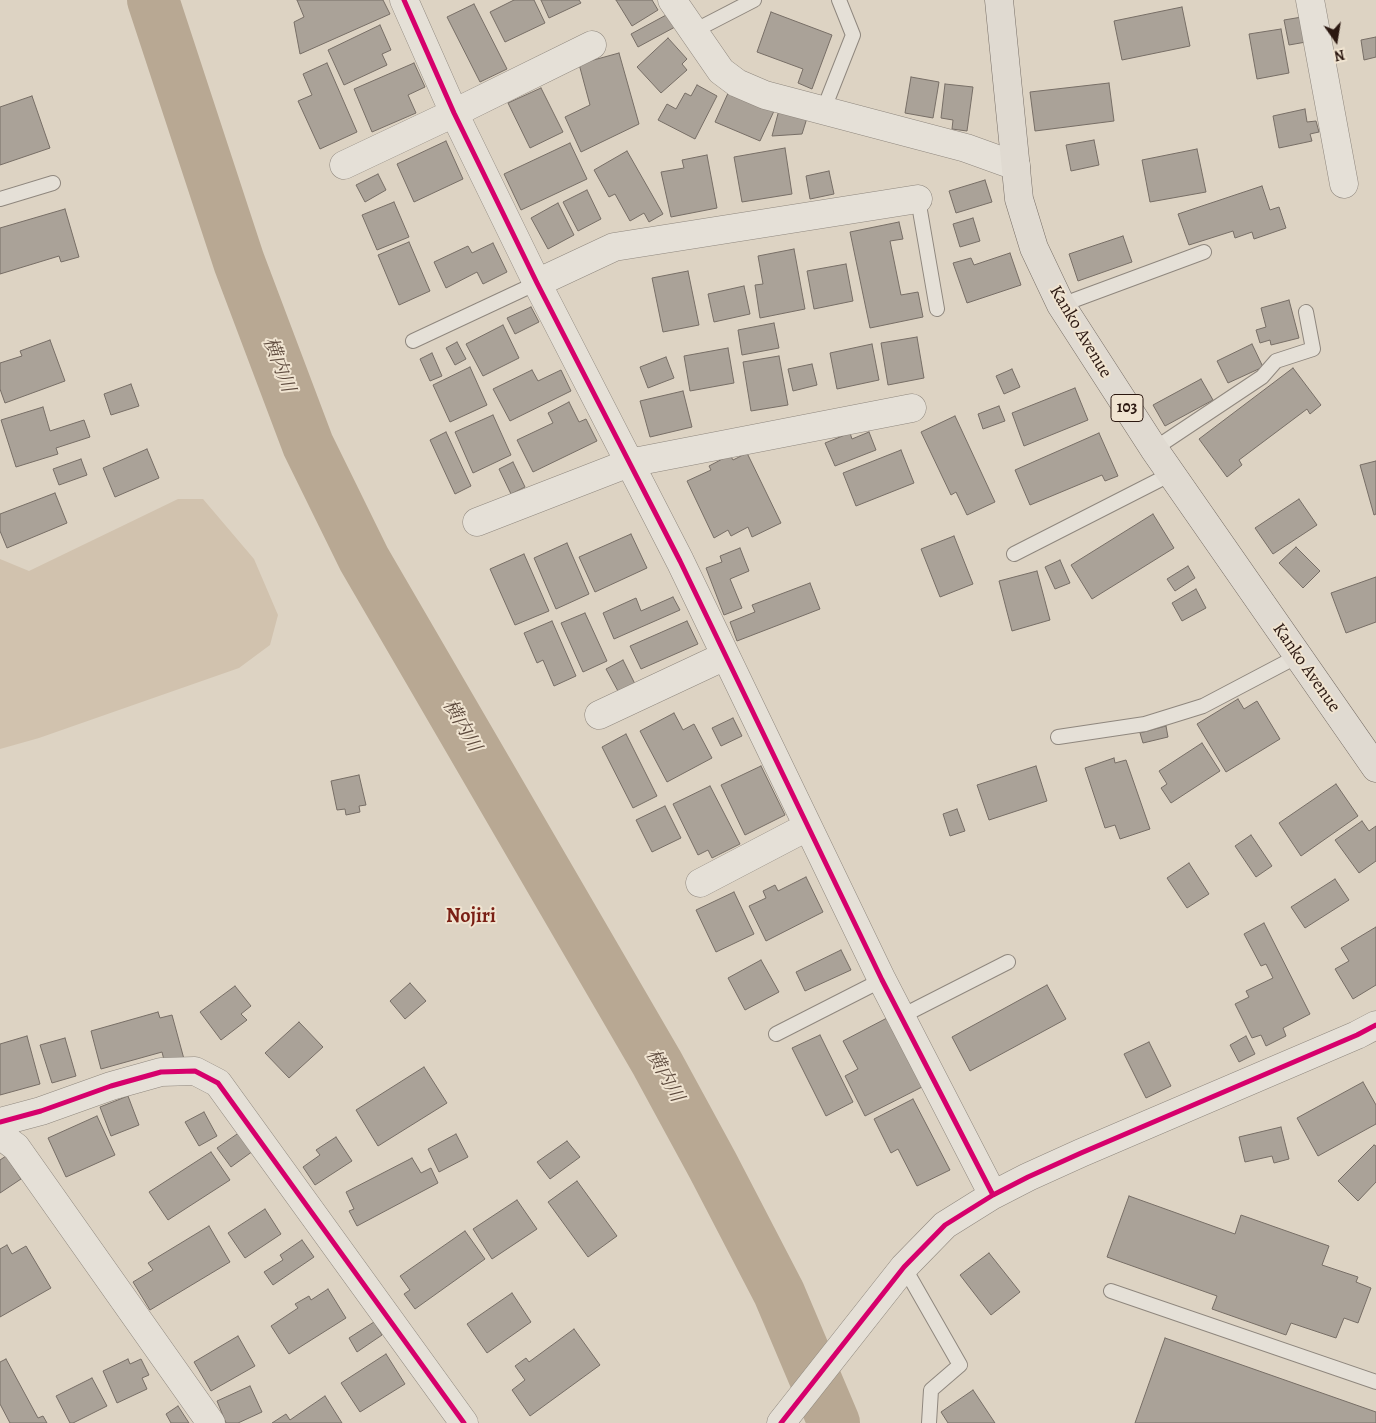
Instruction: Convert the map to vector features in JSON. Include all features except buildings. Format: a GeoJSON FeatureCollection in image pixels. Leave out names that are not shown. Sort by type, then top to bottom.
{"type":"FeatureCollection","features":[{"type":"Feature","properties":{"kind":"highway","name":"Kanko Avenue"},"geometry":{"type":"LineString","coordinates":[[999,0],[1019,199],[1034,248],[1061,305],[1171,474],[1376,768]]}},
{"type":"Feature","properties":{"kind":"street"},"geometry":{"type":"LineString","coordinates":[[404,0],[454,113],[537,283],[680,561],[900,1017],[993,1195]]}},
{"type":"Feature","properties":{"kind":"street"},"geometry":{"type":"LineString","coordinates":[[672,0],[721,71],[737,83],[764,95],[966,148],[1016,166]]}},
{"type":"Feature","properties":{"kind":"street"},"geometry":{"type":"LineString","coordinates":[[1310,0],[1344,184]]}},
{"type":"Feature","properties":{"kind":"street"},"geometry":{"type":"LineString","coordinates":[[344,166],[592,45]]}},
{"type":"Feature","properties":{"kind":"street"},"geometry":{"type":"LineString","coordinates":[[537,283],[614,247],[918,199]]}},
{"type":"Feature","properties":{"kind":"street"},"geometry":{"type":"LineString","coordinates":[[478,522],[629,464],[912,408]]}},
{"type":"Feature","properties":{"kind":"street"},"geometry":{"type":"LineString","coordinates":[[599,715],[725,656]]}},
{"type":"Feature","properties":{"kind":"street"},"geometry":{"type":"LineString","coordinates":[[700,883],[808,827]]}},
{"type":"Feature","properties":{"kind":"street"},"geometry":{"type":"LineString","coordinates":[[780,1423],[904,1267],[945,1225],[993,1195],[1081,1153],[1348,1039],[1376,1025]]}},
{"type":"Feature","properties":{"kind":"street"},"geometry":{"type":"LineString","coordinates":[[0,1122],[41,1111],[111,1086],[161,1072],[195,1071],[218,1083],[464,1423]]}},
{"type":"Feature","properties":{"kind":"street"},"geometry":{"type":"LineString","coordinates":[[0,1135],[16,1147],[211,1423]]}},
{"type":"Feature","properties":{"kind":"lane"},"geometry":{"type":"LineString","coordinates":[[694,31],[754,0]]}},
{"type":"Feature","properties":{"kind":"lane"},"geometry":{"type":"LineString","coordinates":[[823,111],[853,35],[839,0]]}},
{"type":"Feature","properties":{"kind":"lane"},"geometry":{"type":"LineString","coordinates":[[0,199],[53,183]]}},
{"type":"Feature","properties":{"kind":"lane"},"geometry":{"type":"LineString","coordinates":[[918,199],[937,310]]}},
{"type":"Feature","properties":{"kind":"lane"},"geometry":{"type":"LineString","coordinates":[[1061,305],[1204,252]]}},
{"type":"Feature","properties":{"kind":"lane"},"geometry":{"type":"LineString","coordinates":[[413,341],[537,283]]}},
{"type":"Feature","properties":{"kind":"lane"},"geometry":{"type":"LineString","coordinates":[[1154,449],[1262,377],[1276,361],[1313,349],[1306,312]]}},
{"type":"Feature","properties":{"kind":"lane"},"geometry":{"type":"LineString","coordinates":[[1014,554],[1171,474]]}},
{"type":"Feature","properties":{"kind":"lane"},"geometry":{"type":"LineString","coordinates":[[1058,737],[1145,724],[1203,706],[1298,656]]}},
{"type":"Feature","properties":{"kind":"lane"},"geometry":{"type":"LineString","coordinates":[[900,1017],[1008,962]]}},
{"type":"Feature","properties":{"kind":"lane"},"geometry":{"type":"LineString","coordinates":[[776,1034],[882,980]]}},
{"type":"Feature","properties":{"kind":"lane"},"geometry":{"type":"LineString","coordinates":[[904,1267],[960,1365],[931,1390],[929,1423]]}},
{"type":"Feature","properties":{"kind":"lane"},"geometry":{"type":"LineString","coordinates":[[1111,1291],[1376,1382]]}},
{"type":"Feature","properties":{"kind":"shaded area"},"geometry":{"type":"Polygon","coordinates":[[[178,499],[203,499],[254,559],[278,615],[270,645],[239,668],[39,738],[0,749],[0,559],[29,571],[178,499]]]}},
{"type":"Feature","properties":{"kind":"waterway","name":"横内川"},"geometry":{"type":"LineString","coordinates":[[153,0],[239,262],[308,445],[364,559],[657,1063],[713,1166],[779,1293],[834,1423]]}},
{"type":"Feature","properties":{"kind":"cycle path"},"geometry":{"type":"LineString","coordinates":[[404,0],[454,113],[537,283],[680,561],[882,980],[993,1195]]}},
{"type":"Feature","properties":{"kind":"cycle path"},"geometry":{"type":"LineString","coordinates":[[781,1423],[904,1267],[945,1225],[993,1195],[1028,1177],[1357,1035],[1376,1025]]}},
{"type":"Feature","properties":{"kind":"cycle path"},"geometry":{"type":"LineString","coordinates":[[0,1122],[41,1111],[111,1086],[161,1072],[195,1071],[218,1083],[464,1423]]}},
{"type":"Feature","properties":{"kind":"district","name":"Nojiri"},"geometry":{"type":"Point","coordinates":[471,917]}}]}
